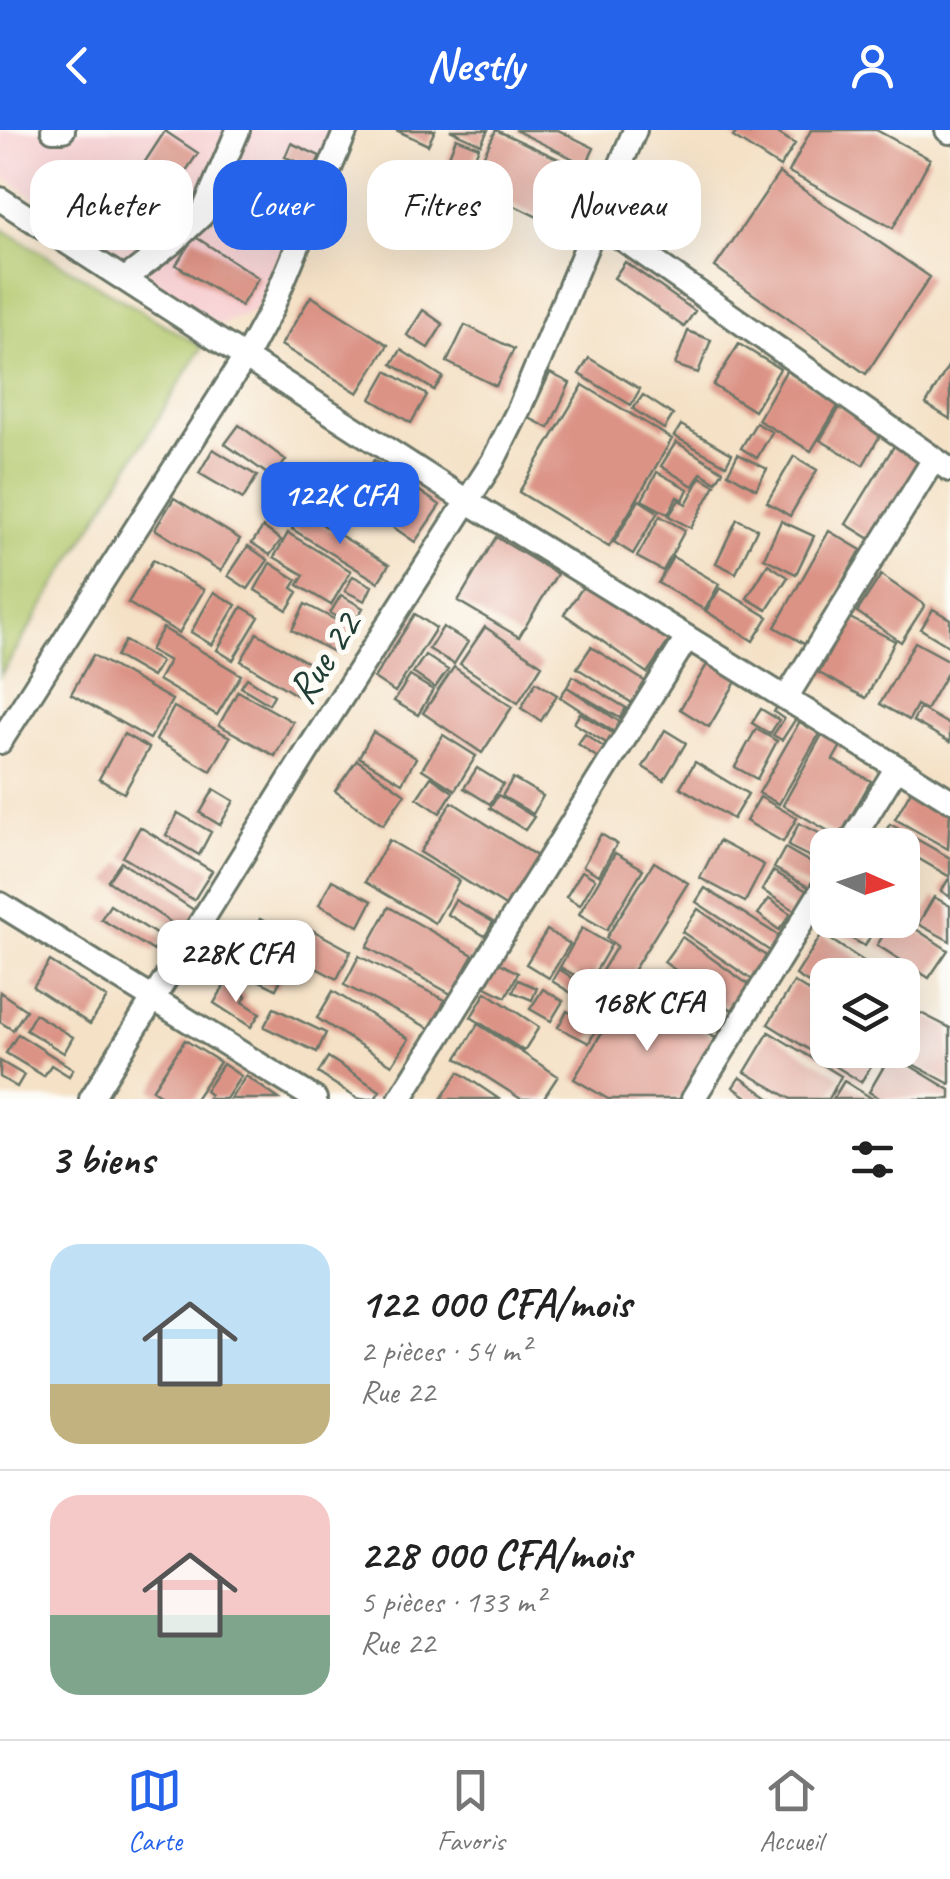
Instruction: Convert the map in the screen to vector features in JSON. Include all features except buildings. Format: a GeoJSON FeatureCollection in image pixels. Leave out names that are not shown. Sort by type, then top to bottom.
{"type":"FeatureCollection","features":[{"type":"Feature","properties":{"kind":"street"},"geometry":{"type":"LineString","coordinates":[[53,130],[63,130]]}},
{"type":"Feature","properties":{"kind":"street"},"geometry":{"type":"LineString","coordinates":[[125,279],[172,244],[202,215],[238,130]]}},
{"type":"Feature","properties":{"kind":"street"},"geometry":{"type":"LineString","coordinates":[[0,742],[246,356],[271,310],[346,130]]}},
{"type":"Feature","properties":{"kind":"street","name":"Rue 22"},"geometry":{"type":"LineString","coordinates":[[622,160],[635,130]]}},
{"type":"Feature","properties":{"kind":"street"},"geometry":{"type":"LineString","coordinates":[[0,199],[467,501],[950,800]]}},
{"type":"Feature","properties":{"kind":"street","name":"Rue 22"},"geometry":{"type":"LineString","coordinates":[[91,1099],[467,501],[519,409],[585,250]]}},
{"type":"Feature","properties":{"kind":"street"},"geometry":{"type":"LineString","coordinates":[[638,250],[942,465],[786,698]]}},
{"type":"Feature","properties":{"kind":"street"},"geometry":{"type":"LineString","coordinates":[[400,1099],[687,638]]}},
{"type":"Feature","properties":{"kind":"street"},"geometry":{"type":"LineString","coordinates":[[859,828],[897,767]]}},
{"type":"Feature","properties":{"kind":"street"},"geometry":{"type":"LineString","coordinates":[[0,904],[314,1099]]}},
{"type":"Feature","properties":{"kind":"street"},"geometry":{"type":"LineString","coordinates":[[693,1099],[810,909]]}},
{"type":"Feature","properties":{"kind":"shaded area"},"geometry":{"type":"Polygon","coordinates":[[[0,130],[333,130],[320,160],[213,160],[213,250],[281,250],[255,311],[219,325],[110,250],[193,250],[193,160],[30,160],[30,195],[0,174],[0,130]]]}},
{"type":"Feature","properties":{"kind":"green space"},"geometry":{"type":"Polygon","coordinates":[[[0,228],[30,246],[30,250],[37,250],[202,347],[0,676],[0,228]]]}}]}
